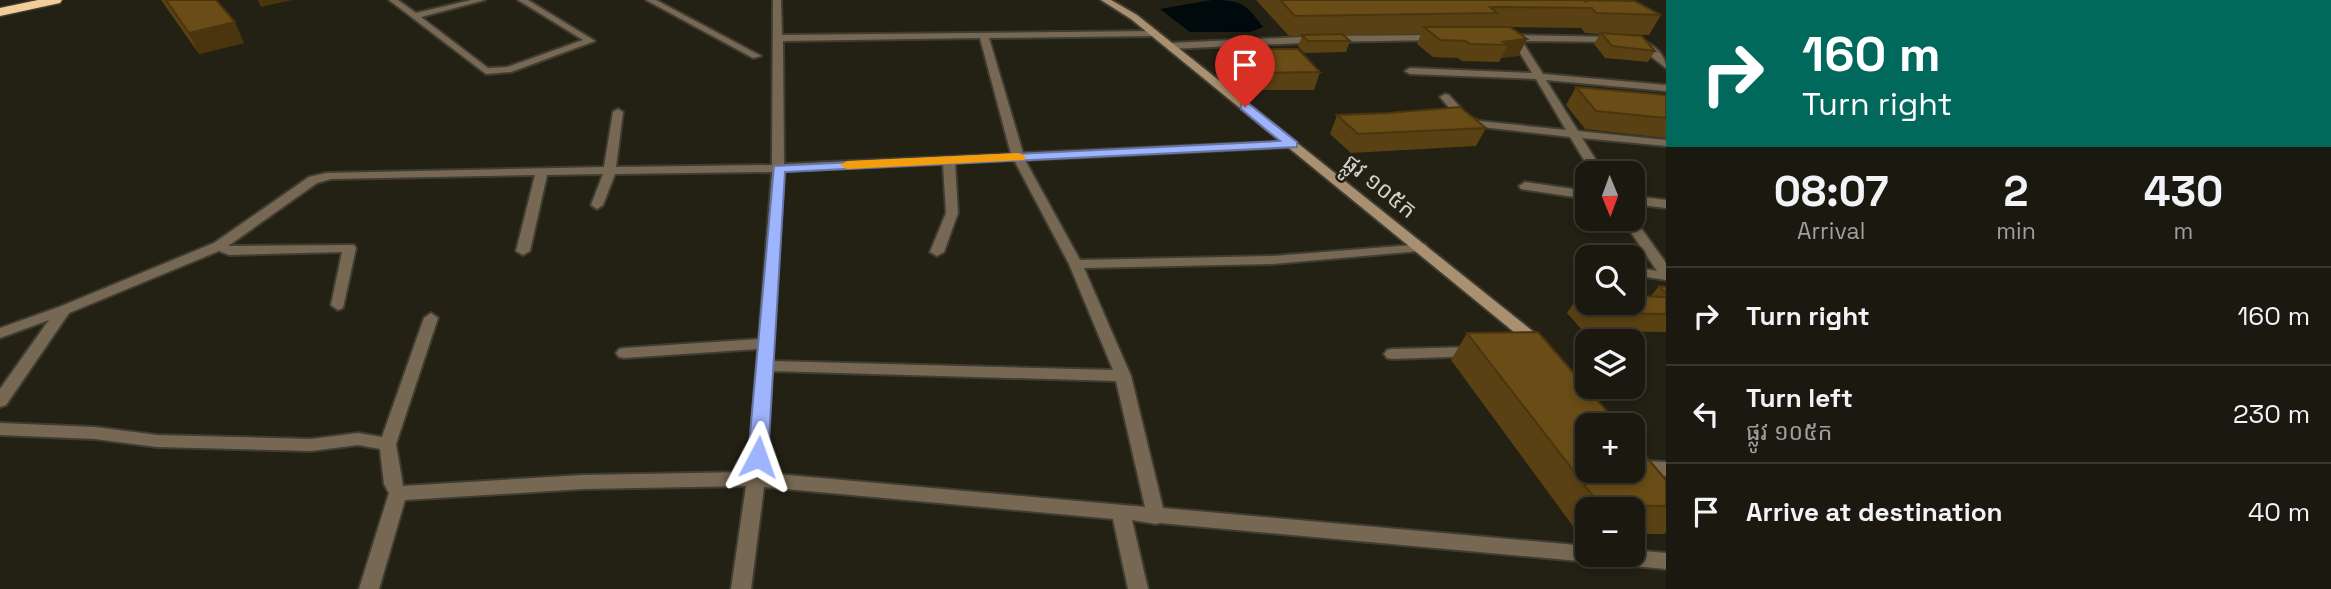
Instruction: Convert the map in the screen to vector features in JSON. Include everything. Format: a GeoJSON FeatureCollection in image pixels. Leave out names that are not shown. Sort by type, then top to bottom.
{"type":"FeatureCollection","features":[{"type":"Feature","properties":{"kind":"highway"},"geometry":{"type":"LineString","coordinates":[[0,5],[22,0]]}},
{"type":"Feature","properties":{"kind":"highway"},"geometry":{"type":"LineString","coordinates":[[0,12],[56,0]]}},
{"type":"Feature","properties":{"kind":"main road","name":"ផ្លូវ ១០៥ក"},"geometry":{"type":"LineString","coordinates":[[1105,0],[1134,16],[1525,331],[1549,355]]}},
{"type":"Feature","properties":{"kind":"main road"},"geometry":{"type":"LineString","coordinates":[[1645,467],[1663,476]]}},
{"type":"Feature","properties":{"kind":"street"},"geometry":{"type":"LineString","coordinates":[[393,0],[486,71],[508,69],[590,41],[522,0]]}},
{"type":"Feature","properties":{"kind":"street"},"geometry":{"type":"LineString","coordinates":[[416,16],[481,0]]}},
{"type":"Feature","properties":{"kind":"street"},"geometry":{"type":"LineString","coordinates":[[650,0],[755,56]]}},
{"type":"Feature","properties":{"kind":"street"},"geometry":{"type":"LineString","coordinates":[[741,589],[756,479],[778,168],[780,134],[777,66],[780,38],[777,0]]}},
{"type":"Feature","properties":{"kind":"street"},"geometry":{"type":"LineString","coordinates":[[780,38],[1154,33]]}},
{"type":"Feature","properties":{"kind":"street"},"geometry":{"type":"LineString","coordinates":[[984,36],[1018,157],[1076,264],[1123,376],[1156,517]]}},
{"type":"Feature","properties":{"kind":"street"},"geometry":{"type":"LineString","coordinates":[[1170,46],[1450,38]]}},
{"type":"Feature","properties":{"kind":"street"},"geometry":{"type":"LineString","coordinates":[[1503,38],[1626,40],[1643,44],[1662,55],[1666,65]]}},
{"type":"Feature","properties":{"kind":"street"},"geometry":{"type":"LineString","coordinates":[[1516,38],[1591,161]]}},
{"type":"Feature","properties":{"kind":"street"},"geometry":{"type":"LineString","coordinates":[[1279,41],[1287,49]]}},
{"type":"Feature","properties":{"kind":"street"},"geometry":{"type":"LineString","coordinates":[[1410,71],[1541,76],[1666,88]]}},
{"type":"Feature","properties":{"kind":"street"},"geometry":{"type":"LineString","coordinates":[[1445,97],[1464,118],[1477,124],[1666,143]]}},
{"type":"Feature","properties":{"kind":"street"},"geometry":{"type":"LineString","coordinates":[[597,205],[610,171],[618,112]]}},
{"type":"Feature","properties":{"kind":"street"},"geometry":{"type":"LineString","coordinates":[[0,333],[64,310],[219,246],[313,180],[322,177],[778,168],[1292,144]]}},
{"type":"Feature","properties":{"kind":"street"},"geometry":{"type":"LineString","coordinates":[[937,252],[952,213],[949,160]]}},
{"type":"Feature","properties":{"kind":"street"},"geometry":{"type":"LineString","coordinates":[[523,251],[542,172]]}},
{"type":"Feature","properties":{"kind":"street"},"geometry":{"type":"LineString","coordinates":[[1525,187],[1575,193]]}},
{"type":"Feature","properties":{"kind":"street"},"geometry":{"type":"LineString","coordinates":[[1645,201],[1666,204]]}},
{"type":"Feature","properties":{"kind":"street"},"geometry":{"type":"LineString","coordinates":[[1636,231],[1666,274]]}},
{"type":"Feature","properties":{"kind":"street"},"geometry":{"type":"LineString","coordinates":[[219,246],[229,251],[349,248],[338,305]]}},
{"type":"Feature","properties":{"kind":"street"},"geometry":{"type":"LineString","coordinates":[[1076,264],[1273,260],[1420,247]]}},
{"type":"Feature","properties":{"kind":"street"},"geometry":{"type":"LineString","coordinates":[[1645,272],[1666,274]]}},
{"type":"Feature","properties":{"kind":"street"},"geometry":{"type":"LineString","coordinates":[[0,401],[64,310]]}},
{"type":"Feature","properties":{"kind":"street"},"geometry":{"type":"LineString","coordinates":[[369,589],[398,493],[393,484],[388,444],[431,318]]}},
{"type":"Feature","properties":{"kind":"street"},"geometry":{"type":"LineString","coordinates":[[624,353],[766,343]]}},
{"type":"Feature","properties":{"kind":"street"},"geometry":{"type":"LineString","coordinates":[[1392,354],[1489,351]]}},
{"type":"Feature","properties":{"kind":"street"},"geometry":{"type":"LineString","coordinates":[[1517,351],[1549,355]]}},
{"type":"Feature","properties":{"kind":"street"},"geometry":{"type":"LineString","coordinates":[[765,366],[1123,376]]}},
{"type":"Feature","properties":{"kind":"street"},"geometry":{"type":"LineString","coordinates":[[0,429],[95,433],[158,442],[311,444],[358,439],[388,444]]}},
{"type":"Feature","properties":{"kind":"street"},"geometry":{"type":"LineString","coordinates":[[398,493],[583,482],[756,479],[1575,553]]}},
{"type":"Feature","properties":{"kind":"street"},"geometry":{"type":"LineString","coordinates":[[1121,513],[1138,589]]}},
{"type":"Feature","properties":{"kind":"street"},"geometry":{"type":"LineString","coordinates":[[1645,559],[1666,561]]}},
{"type":"Feature","properties":{"kind":"shaded area"},"geometry":{"type":"Polygon","coordinates":[[[1212,0],[1242,5],[1263,27],[1250,32],[1190,32],[1160,9],[1212,0]]]}},
{"type":"Feature","properties":{"kind":"building"},"geometry":{"type":"Polygon","coordinates":[[[166,0],[216,0],[235,22],[189,33],[166,0]]]}},
{"type":"Feature","properties":{"kind":"building"},"geometry":{"type":"Polygon","coordinates":[[[1280,0],[1635,1],[1661,15],[1596,13],[1592,8],[1490,7],[1497,13],[1295,16],[1280,0]]]}},
{"type":"Feature","properties":{"kind":"building"},"geometry":{"type":"Polygon","coordinates":[[[1424,27],[1510,27],[1527,39],[1503,42],[1508,45],[1470,44],[1466,41],[1440,40],[1424,27]]]}},
{"type":"Feature","properties":{"kind":"building"},"geometry":{"type":"Polygon","coordinates":[[[1601,33],[1642,36],[1655,51],[1612,46],[1601,33]]]}},
{"type":"Feature","properties":{"kind":"building"},"geometry":{"type":"Polygon","coordinates":[[[1342,34],[1350,41],[1308,41],[1302,35],[1342,34]]]}},
{"type":"Feature","properties":{"kind":"building"},"geometry":{"type":"Polygon","coordinates":[[[1233,49],[1298,49],[1320,72],[1252,73],[1233,49]]]}},
{"type":"Feature","properties":{"kind":"building"},"geometry":{"type":"Polygon","coordinates":[[[1576,87],[1666,95],[1666,118],[1596,111],[1576,87]]]}},
{"type":"Feature","properties":{"kind":"building"},"geometry":{"type":"Polygon","coordinates":[[[1460,107],[1486,128],[1358,134],[1337,115],[1388,113],[1460,107]]]}},
{"type":"Feature","properties":{"kind":"building"},"geometry":{"type":"Polygon","coordinates":[[[1645,296],[1666,297],[1666,314],[1645,314],[1645,296]]]}},
{"type":"Feature","properties":{"kind":"building"},"geometry":{"type":"Polygon","coordinates":[[[1538,332],[1575,374],[1575,399],[1596,399],[1609,413],[1575,413],[1575,473],[1467,333],[1538,332]]]}},
{"type":"Feature","properties":{"kind":"building"},"geometry":{"type":"Polygon","coordinates":[[[1645,455],[1666,480],[1666,506],[1645,506],[1645,497],[1594,497],[1583,483],[1645,483],[1645,455]]]}},
{"type":"Feature","properties":{"kind":"slow traffic"},"geometry":{"type":"LineString","coordinates":[[847,165],[1019,157]]}},
{"type":"Feature","properties":{"kind":"route"},"geometry":{"type":"LineString","coordinates":[[758,457],[778,168],[1292,144],[1245,107]]}}]}
